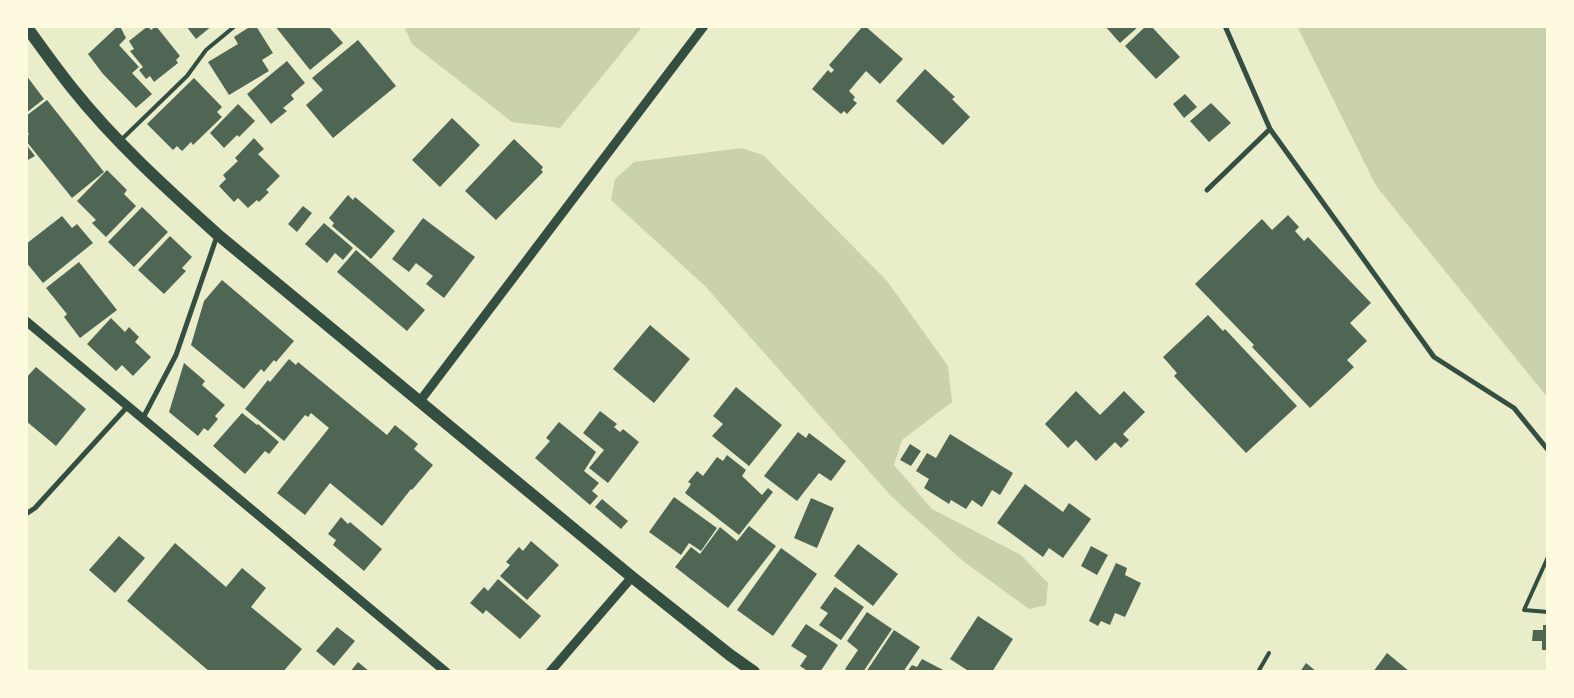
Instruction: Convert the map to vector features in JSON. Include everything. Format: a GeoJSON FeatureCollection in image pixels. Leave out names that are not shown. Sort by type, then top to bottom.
{"type":"FeatureCollection","features":[{"type":"Feature","properties":{"kind":"main road"},"geometry":{"type":"LineString","coordinates":[[26,26],[72,88],[119,141],[160,182],[217,234],[632,577],[754,672]]}},
{"type":"Feature","properties":{"kind":"street"},"geometry":{"type":"LineString","coordinates":[[420,401],[704,26]]}},
{"type":"Feature","properties":{"kind":"street"},"geometry":{"type":"LineString","coordinates":[[1225,26],[1270,129],[1434,357],[1514,408],[1548,450]]}},
{"type":"Feature","properties":{"kind":"street"},"geometry":{"type":"LineString","coordinates":[[1207,190],[1270,129]]}},
{"type":"Feature","properties":{"kind":"street"},"geometry":{"type":"LineString","coordinates":[[143,418],[176,354],[217,234]]}},
{"type":"Feature","properties":{"kind":"street"},"geometry":{"type":"LineString","coordinates":[[26,321],[446,672]]}},
{"type":"Feature","properties":{"kind":"street"},"geometry":{"type":"LineString","coordinates":[[26,514],[34,508],[128,406]]}},
{"type":"Feature","properties":{"kind":"street"},"geometry":{"type":"LineString","coordinates":[[550,672],[632,577]]}},
{"type":"Feature","properties":{"kind":"lane"},"geometry":{"type":"LineString","coordinates":[[119,141],[187,76],[206,50],[235,26]]}},
{"type":"Feature","properties":{"kind":"lane"},"geometry":{"type":"LineString","coordinates":[[1548,557],[1524,610],[1548,612]]}},
{"type":"Feature","properties":{"kind":"lane"},"geometry":{"type":"LineString","coordinates":[[1258,672],[1269,653]]}},
{"type":"Feature","properties":{"kind":"green space"},"geometry":{"type":"Polygon","coordinates":[[[404,26],[643,26],[560,128],[512,122],[412,44],[404,26]]]}},
{"type":"Feature","properties":{"kind":"green space"},"geometry":{"type":"Polygon","coordinates":[[[1297,26],[1548,26],[1548,398],[1376,186],[1297,26]]]}},
{"type":"Feature","properties":{"kind":"green space"},"geometry":{"type":"Polygon","coordinates":[[[741,148],[763,155],[887,281],[948,366],[952,402],[902,440],[894,465],[932,509],[1021,555],[1048,583],[1046,605],[1029,609],[963,561],[891,496],[705,286],[611,200],[615,179],[634,162],[741,148]]]}},
{"type":"Feature","properties":{"kind":"building"},"geometry":{"type":"Polygon","coordinates":[[[120,26],[126,38],[119,45],[139,67],[132,73],[152,94],[136,108],[103,74],[88,54],[120,26]]]}},
{"type":"Feature","properties":{"kind":"building"},"geometry":{"type":"Polygon","coordinates":[[[148,26],[151,30],[156,26],[180,56],[176,60],[178,63],[154,82],[150,76],[146,79],[139,70],[143,67],[130,51],[134,49],[129,41],[148,26]]]}},
{"type":"Feature","properties":{"kind":"building"},"geometry":{"type":"Polygon","coordinates":[[[186,26],[212,26],[196,39],[186,26]]]}},
{"type":"Feature","properties":{"kind":"building"},"geometry":{"type":"Polygon","coordinates":[[[251,26],[256,26],[273,53],[262,60],[269,71],[229,95],[208,62],[238,44],[234,37],[251,26]]]}},
{"type":"Feature","properties":{"kind":"building"},"geometry":{"type":"Polygon","coordinates":[[[275,26],[328,26],[343,43],[310,70],[275,26]]]}},
{"type":"Feature","properties":{"kind":"building"},"geometry":{"type":"Polygon","coordinates":[[[863,26],[903,59],[880,84],[866,71],[849,91],[855,97],[853,100],[857,103],[847,114],[844,111],[841,114],[812,89],[828,70],[831,73],[834,70],[829,65],[863,26]]]}},
{"type":"Feature","properties":{"kind":"building"},"geometry":{"type":"Polygon","coordinates":[[[1105,26],[1139,26],[1120,43],[1105,26]]]}},
{"type":"Feature","properties":{"kind":"building"},"geometry":{"type":"Polygon","coordinates":[[[1146,26],[1151,26],[1180,57],[1156,79],[1125,46],[1146,26]]]}},
{"type":"Feature","properties":{"kind":"building"},"geometry":{"type":"Polygon","coordinates":[[[358,40],[396,86],[333,138],[306,105],[323,90],[312,78],[358,40]]]}},
{"type":"Feature","properties":{"kind":"building"},"geometry":{"type":"Polygon","coordinates":[[[287,61],[305,83],[291,95],[294,99],[283,108],[287,111],[271,124],[247,94],[287,61]]]}},
{"type":"Feature","properties":{"kind":"building"},"geometry":{"type":"Polygon","coordinates":[[[925,69],[955,97],[952,99],[970,117],[943,145],[896,101],[925,69]]]}},
{"type":"Feature","properties":{"kind":"building"},"geometry":{"type":"Polygon","coordinates":[[[26,75],[44,99],[26,113],[26,75]]]}},
{"type":"Feature","properties":{"kind":"building"},"geometry":{"type":"Polygon","coordinates":[[[194,78],[222,107],[217,112],[222,117],[193,145],[191,142],[182,151],[177,146],[173,150],[147,124],[194,78]]]}},
{"type":"Feature","properties":{"kind":"building"},"geometry":{"type":"Polygon","coordinates":[[[1185,94],[1197,107],[1184,118],[1173,104],[1185,94]]]}},
{"type":"Feature","properties":{"kind":"building"},"geometry":{"type":"Polygon","coordinates":[[[47,100],[104,172],[72,198],[26,141],[26,137],[29,134],[26,130],[26,116],[47,100]]]}},
{"type":"Feature","properties":{"kind":"building"},"geometry":{"type":"Polygon","coordinates":[[[1211,103],[1231,123],[1209,142],[1190,121],[1211,103]]]}},
{"type":"Feature","properties":{"kind":"building"},"geometry":{"type":"Polygon","coordinates":[[[238,104],[255,121],[239,137],[237,135],[224,148],[210,133],[238,104]]]}},
{"type":"Feature","properties":{"kind":"building"},"geometry":{"type":"Polygon","coordinates":[[[452,118],[480,145],[440,187],[412,160],[452,118]]]}},
{"type":"Feature","properties":{"kind":"building"},"geometry":{"type":"Polygon","coordinates":[[[254,138],[264,149],[258,154],[280,176],[266,190],[269,192],[259,202],[257,200],[248,208],[238,198],[234,202],[219,186],[226,179],[223,175],[238,161],[235,158],[254,138]]]}},
{"type":"Feature","properties":{"kind":"building"},"geometry":{"type":"Polygon","coordinates":[[[514,139],[543,167],[541,170],[543,172],[496,220],[465,191],[514,139]]]}},
{"type":"Feature","properties":{"kind":"building"},"geometry":{"type":"Polygon","coordinates":[[[26,144],[35,156],[26,161],[26,144]]]}},
{"type":"Feature","properties":{"kind":"building"},"geometry":{"type":"Polygon","coordinates":[[[107,170],[127,190],[124,194],[136,206],[106,237],[92,223],[96,220],[77,201],[107,170]]]}},
{"type":"Feature","properties":{"kind":"building"},"geometry":{"type":"Polygon","coordinates":[[[348,195],[353,200],[355,197],[395,231],[371,259],[332,226],[334,223],[329,218],[348,195]]]}},
{"type":"Feature","properties":{"kind":"building"},"geometry":{"type":"Polygon","coordinates":[[[303,206],[312,213],[297,232],[288,224],[303,206]]]}},
{"type":"Feature","properties":{"kind":"building"},"geometry":{"type":"Polygon","coordinates":[[[142,207],[168,232],[134,267],[108,242],[142,207]]]}},
{"type":"Feature","properties":{"kind":"building"},"geometry":{"type":"Polygon","coordinates":[[[1288,215],[1299,227],[1295,231],[1304,241],[1308,237],[1371,303],[1350,323],[1367,341],[1347,360],[1354,367],[1310,408],[1252,347],[1254,345],[1195,284],[1262,219],[1272,230],[1288,215]]]}},
{"type":"Feature","properties":{"kind":"building"},"geometry":{"type":"Polygon","coordinates":[[[62,216],[72,228],[77,224],[93,243],[43,283],[26,262],[26,244],[62,216]]]}},
{"type":"Feature","properties":{"kind":"building"},"geometry":{"type":"Polygon","coordinates":[[[423,218],[475,257],[444,298],[426,284],[433,276],[416,263],[409,272],[392,259],[423,218]]]}},
{"type":"Feature","properties":{"kind":"building"},"geometry":{"type":"Polygon","coordinates":[[[324,223],[353,248],[343,260],[335,253],[327,263],[305,244],[324,223]]]}},
{"type":"Feature","properties":{"kind":"building"},"geometry":{"type":"Polygon","coordinates":[[[170,236],[192,257],[182,268],[186,271],[164,294],[138,270],[170,236]]]}},
{"type":"Feature","properties":{"kind":"building"},"geometry":{"type":"Polygon","coordinates":[[[356,250],[425,310],[407,331],[337,272],[356,250]]]}},
{"type":"Feature","properties":{"kind":"building"},"geometry":{"type":"Polygon","coordinates":[[[79,262],[117,310],[80,338],[64,317],[67,314],[46,288],[79,262]]]}},
{"type":"Feature","properties":{"kind":"building"},"geometry":{"type":"Polygon","coordinates":[[[222,280],[294,341],[276,362],[274,360],[264,372],[261,369],[244,389],[191,345],[204,301],[222,280]]]}},
{"type":"Feature","properties":{"kind":"building"},"geometry":{"type":"Polygon","coordinates":[[[1208,315],[1223,331],[1225,329],[1297,406],[1246,453],[1174,376],[1177,373],[1163,357],[1208,315]]]}},
{"type":"Feature","properties":{"kind":"building"},"geometry":{"type":"Polygon","coordinates":[[[111,318],[125,332],[129,327],[139,337],[135,342],[151,357],[133,376],[122,365],[116,371],[87,344],[111,318]]]}},
{"type":"Feature","properties":{"kind":"building"},"geometry":{"type":"Polygon","coordinates":[[[650,325],[690,359],[654,403],[613,369],[650,325]]]}},
{"type":"Feature","properties":{"kind":"building"},"geometry":{"type":"Polygon","coordinates":[[[289,359],[296,365],[298,362],[387,435],[395,425],[418,444],[414,449],[433,465],[382,526],[330,483],[305,515],[277,493],[329,428],[311,413],[308,417],[305,415],[284,441],[245,409],[268,380],[270,382],[289,359]]]}},
{"type":"Feature","properties":{"kind":"building"},"geometry":{"type":"Polygon","coordinates":[[[184,363],[205,381],[202,385],[225,405],[215,416],[218,419],[208,431],[204,428],[198,436],[169,412],[184,363]]]}},
{"type":"Feature","properties":{"kind":"building"},"geometry":{"type":"Polygon","coordinates":[[[36,367],[86,409],[56,446],[26,421],[26,378],[36,367]]]}},
{"type":"Feature","properties":{"kind":"building"},"geometry":{"type":"Polygon","coordinates":[[[736,387],[782,425],[749,466],[712,436],[723,424],[713,416],[736,387]]]}},
{"type":"Feature","properties":{"kind":"building"},"geometry":{"type":"Polygon","coordinates":[[[1076,391],[1100,415],[1124,391],[1145,412],[1123,434],[1129,440],[1121,448],[1115,442],[1096,461],[1076,440],[1068,448],[1045,424],[1076,391]]]}},
{"type":"Feature","properties":{"kind":"building"},"geometry":{"type":"Polygon","coordinates":[[[600,411],[617,424],[614,427],[620,432],[623,429],[639,442],[608,483],[589,468],[604,450],[583,433],[600,411]]]}},
{"type":"Feature","properties":{"kind":"building"},"geometry":{"type":"Polygon","coordinates":[[[242,413],[279,442],[269,454],[265,451],[245,474],[213,446],[242,413]]]}},
{"type":"Feature","properties":{"kind":"building"},"geometry":{"type":"Polygon","coordinates":[[[559,422],[596,452],[584,471],[599,483],[592,491],[598,496],[590,505],[535,458],[550,441],[546,438],[559,422]]]}},
{"type":"Feature","properties":{"kind":"building"},"geometry":{"type":"Polygon","coordinates":[[[798,432],[806,438],[809,433],[846,461],[831,481],[819,473],[797,501],[764,476],[798,432]]]}},
{"type":"Feature","properties":{"kind":"building"},"geometry":{"type":"Polygon","coordinates":[[[950,434],[1013,473],[1000,495],[992,490],[982,507],[972,500],[966,509],[951,500],[949,504],[924,488],[929,479],[916,471],[927,453],[936,458],[950,434]]]}},
{"type":"Feature","properties":{"kind":"building"},"geometry":{"type":"Polygon","coordinates":[[[910,444],[921,451],[911,466],[900,460],[910,444]]]}},
{"type":"Feature","properties":{"kind":"building"},"geometry":{"type":"Polygon","coordinates":[[[727,455],[746,470],[742,476],[762,495],[768,488],[773,492],[739,535],[685,493],[691,484],[688,482],[697,471],[703,476],[717,457],[723,461],[727,455]]]}},
{"type":"Feature","properties":{"kind":"building"},"geometry":{"type":"Polygon","coordinates":[[[1025,484],[1063,512],[1069,503],[1091,519],[1063,558],[1049,548],[1043,557],[997,523],[1025,484]]]}},
{"type":"Feature","properties":{"kind":"building"},"geometry":{"type":"Polygon","coordinates":[[[674,497],[717,528],[701,551],[689,543],[681,555],[649,532],[674,497]]]}},
{"type":"Feature","properties":{"kind":"building"},"geometry":{"type":"Polygon","coordinates":[[[811,498],[834,508],[817,548],[794,538],[811,498]]]}},
{"type":"Feature","properties":{"kind":"building"},"geometry":{"type":"Polygon","coordinates":[[[602,499],[628,521],[621,529],[595,507],[602,499]]]}},
{"type":"Feature","properties":{"kind":"building"},"geometry":{"type":"Polygon","coordinates":[[[341,517],[348,524],[350,522],[382,549],[364,571],[333,545],[336,540],[328,534],[341,517]]]}},
{"type":"Feature","properties":{"kind":"building"},"geometry":{"type":"Polygon","coordinates":[[[749,526],[776,546],[728,608],[675,567],[691,547],[700,554],[720,527],[737,541],[749,526]]]}},
{"type":"Feature","properties":{"kind":"building"},"geometry":{"type":"Polygon","coordinates":[[[119,536],[145,558],[115,593],[89,570],[119,536]]]}},
{"type":"Feature","properties":{"kind":"building"},"geometry":{"type":"Polygon","coordinates":[[[531,541],[559,565],[527,600],[500,576],[510,565],[506,562],[519,547],[523,551],[531,541]]]}},
{"type":"Feature","properties":{"kind":"building"},"geometry":{"type":"Polygon","coordinates":[[[175,543],[226,587],[242,568],[266,588],[251,607],[302,649],[283,672],[210,672],[127,601],[175,543]]]}},
{"type":"Feature","properties":{"kind":"building"},"geometry":{"type":"Polygon","coordinates":[[[858,544],[898,574],[873,606],[834,576],[858,544]]]}},
{"type":"Feature","properties":{"kind":"building"},"geometry":{"type":"Polygon","coordinates":[[[1091,546],[1108,555],[1097,575],[1081,566],[1091,546]]]}},
{"type":"Feature","properties":{"kind":"building"},"geometry":{"type":"Polygon","coordinates":[[[781,548],[817,574],[773,636],[737,610],[781,548]]]}},
{"type":"Feature","properties":{"kind":"building"},"geometry":{"type":"Polygon","coordinates":[[[1116,563],[1127,568],[1125,575],[1141,583],[1125,617],[1115,613],[1110,625],[1101,621],[1098,626],[1089,621],[1116,563]]]}},
{"type":"Feature","properties":{"kind":"building"},"geometry":{"type":"Polygon","coordinates":[[[498,579],[541,616],[520,639],[486,610],[483,614],[470,603],[484,587],[488,591],[498,579]]]}},
{"type":"Feature","properties":{"kind":"building"},"geometry":{"type":"Polygon","coordinates":[[[835,587],[864,607],[841,640],[819,625],[828,613],[820,608],[835,587]]]}},
{"type":"Feature","properties":{"kind":"building"},"geometry":{"type":"Polygon","coordinates":[[[867,612],[892,629],[863,672],[849,672],[845,669],[858,650],[847,641],[867,612]]]}},
{"type":"Feature","properties":{"kind":"building"},"geometry":{"type":"Polygon","coordinates":[[[978,616],[1013,639],[992,672],[970,672],[950,659],[978,616]]]}},
{"type":"Feature","properties":{"kind":"building"},"geometry":{"type":"Polygon","coordinates":[[[806,624],[838,645],[820,672],[809,672],[800,666],[807,656],[791,646],[806,624]]]}},
{"type":"Feature","properties":{"kind":"building"},"geometry":{"type":"Polygon","coordinates":[[[1543,625],[1548,625],[1548,650],[1542,650],[1542,641],[1532,641],[1533,630],[1543,630],[1543,625]]]}},
{"type":"Feature","properties":{"kind":"building"},"geometry":{"type":"Polygon","coordinates":[[[337,627],[355,641],[334,666],[316,651],[337,627]]]}},
{"type":"Feature","properties":{"kind":"building"},"geometry":{"type":"Polygon","coordinates":[[[894,630],[920,647],[903,672],[866,672],[894,630]]]}},
{"type":"Feature","properties":{"kind":"building"},"geometry":{"type":"Polygon","coordinates":[[[1387,653],[1410,672],[1373,672],[1387,653]]]}},
{"type":"Feature","properties":{"kind":"building"},"geometry":{"type":"Polygon","coordinates":[[[922,659],[947,672],[907,672],[912,665],[917,667],[922,659]]]}},
{"type":"Feature","properties":{"kind":"building"},"geometry":{"type":"Polygon","coordinates":[[[358,662],[370,672],[350,672],[358,662]]]}},
{"type":"Feature","properties":{"kind":"building"},"geometry":{"type":"Polygon","coordinates":[[[1306,663],[1317,672],[1300,672],[1306,663]]]}}]}
